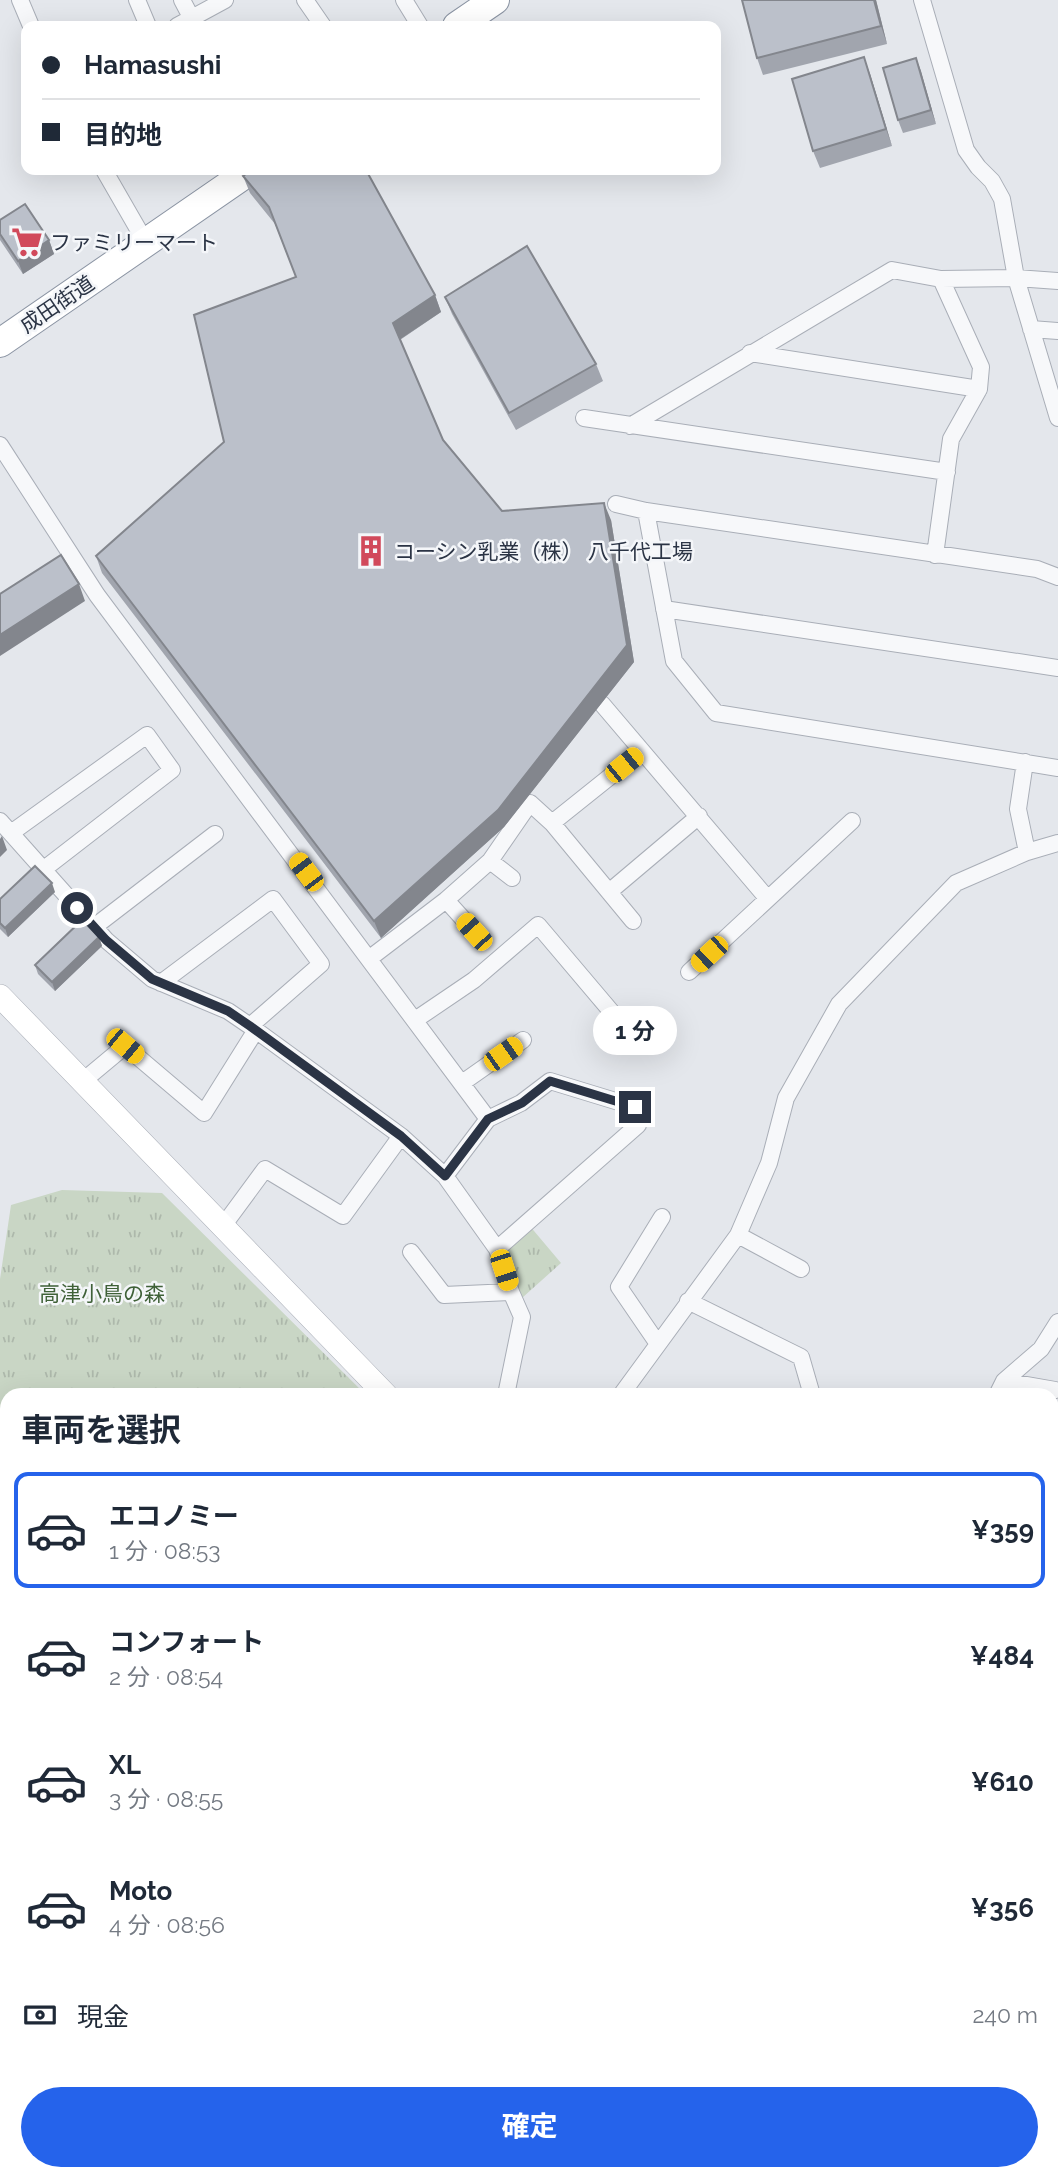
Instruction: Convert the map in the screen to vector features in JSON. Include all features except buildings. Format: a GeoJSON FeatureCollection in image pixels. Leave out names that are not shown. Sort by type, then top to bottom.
{"type":"FeatureCollection","features":[{"type":"Feature","properties":{"kind":"highway"},"geometry":{"type":"LineString","coordinates":[[464,21],[495,0]]}},
{"type":"Feature","properties":{"kind":"highway","name":"成田街道"},"geometry":{"type":"LineString","coordinates":[[0,343],[244,175]]}},
{"type":"Feature","properties":{"kind":"street"},"geometry":{"type":"LineString","coordinates":[[20,0],[29,21]]}},
{"type":"Feature","properties":{"kind":"street"},"geometry":{"type":"LineString","coordinates":[[137,0],[146,21]]}},
{"type":"Feature","properties":{"kind":"street"},"geometry":{"type":"LineString","coordinates":[[182,0],[192,19]]}},
{"type":"Feature","properties":{"kind":"street"},"geometry":{"type":"LineString","coordinates":[[188,21],[225,0]]}},
{"type":"Feature","properties":{"kind":"street"},"geometry":{"type":"LineString","coordinates":[[305,0],[320,21]]}},
{"type":"Feature","properties":{"kind":"street"},"geometry":{"type":"LineString","coordinates":[[404,0],[417,21]]}},
{"type":"Feature","properties":{"kind":"street"},"geometry":{"type":"LineString","coordinates":[[922,0],[966,150],[992,181],[1002,199],[1016,278],[1058,418]]}},
{"type":"Feature","properties":{"kind":"street"},"geometry":{"type":"LineString","coordinates":[[107,175],[146,243]]}},
{"type":"Feature","properties":{"kind":"street"},"geometry":{"type":"LineString","coordinates":[[630,426],[892,270],[940,279],[1016,278],[1058,281]]}},
{"type":"Feature","properties":{"kind":"street"},"geometry":{"type":"LineString","coordinates":[[935,555],[951,439],[979,389],[981,367],[940,279]]}},
{"type":"Feature","properties":{"kind":"street"},"geometry":{"type":"LineString","coordinates":[[1031,329],[1058,331]]}},
{"type":"Feature","properties":{"kind":"street"},"geometry":{"type":"LineString","coordinates":[[750,353],[979,389]]}},
{"type":"Feature","properties":{"kind":"street"},"geometry":{"type":"LineString","coordinates":[[584,418],[947,472]]}},
{"type":"Feature","properties":{"kind":"street"},"geometry":{"type":"LineString","coordinates":[[0,445],[97,595],[488,1119]]}},
{"type":"Feature","properties":{"kind":"street"},"geometry":{"type":"LineString","coordinates":[[616,504],[646,511],[1037,569],[1058,577]]}},
{"type":"Feature","properties":{"kind":"street"},"geometry":{"type":"LineString","coordinates":[[646,511],[674,661],[716,713],[1058,768]]}},
{"type":"Feature","properties":{"kind":"street"},"geometry":{"type":"LineString","coordinates":[[664,609],[1058,668]]}},
{"type":"Feature","properties":{"kind":"street"},"geometry":{"type":"LineString","coordinates":[[602,705],[767,898]]}},
{"type":"Feature","properties":{"kind":"street"},"geometry":{"type":"LineString","coordinates":[[44,869],[172,770],[147,735],[6,827],[106,940],[152,979],[228,1011],[401,1136],[445,1176],[497,1249],[522,1317],[507,1388]]}},
{"type":"Feature","properties":{"kind":"street"},"geometry":{"type":"LineString","coordinates":[[552,823],[642,751]]}},
{"type":"Feature","properties":{"kind":"street"},"geometry":{"type":"LineString","coordinates":[[1025,762],[1018,809],[1027,852]]}},
{"type":"Feature","properties":{"kind":"street"},"geometry":{"type":"LineString","coordinates":[[370,958],[446,900],[490,861],[530,803],[552,823],[633,921]]}},
{"type":"Feature","properties":{"kind":"street"},"geometry":{"type":"LineString","coordinates":[[609,892],[699,816]]}},
{"type":"Feature","properties":{"kind":"street"},"geometry":{"type":"LineString","coordinates":[[690,972],[852,821]]}},
{"type":"Feature","properties":{"kind":"street"},"geometry":{"type":"LineString","coordinates":[[94,927],[215,834]]}},
{"type":"Feature","properties":{"kind":"street"},"geometry":{"type":"LineString","coordinates":[[626,1388],[738,1235],[769,1163],[786,1098],[839,1004],[956,883],[1027,852],[1058,843]]}},
{"type":"Feature","properties":{"kind":"street"},"geometry":{"type":"LineString","coordinates":[[490,861],[512,878]]}},
{"type":"Feature","properties":{"kind":"street"},"geometry":{"type":"LineString","coordinates":[[83,1082],[125,1046],[204,1113],[253,1028],[321,964],[273,899],[161,983]]}},
{"type":"Feature","properties":{"kind":"street"},"geometry":{"type":"LineString","coordinates":[[446,900],[474,932]]}},
{"type":"Feature","properties":{"kind":"street"},"geometry":{"type":"LineString","coordinates":[[415,1020],[474,980],[538,926],[615,1016]]}},
{"type":"Feature","properties":{"kind":"street"},"geometry":{"type":"LineString","coordinates":[[0,996],[379,1388]]}},
{"type":"Feature","properties":{"kind":"street"},"geometry":{"type":"LineString","coordinates":[[462,1083],[523,1040]]}},
{"type":"Feature","properties":{"kind":"street"},"geometry":{"type":"LineString","coordinates":[[445,1176],[488,1119],[522,1103],[550,1081],[635,1107],[638,1125],[497,1249]]}},
{"type":"Feature","properties":{"kind":"street"},"geometry":{"type":"LineString","coordinates":[[223,1226],[265,1169],[343,1216],[401,1136]]}},
{"type":"Feature","properties":{"kind":"street"},"geometry":{"type":"LineString","coordinates":[[658,1344],[619,1286],[662,1217]]}},
{"type":"Feature","properties":{"kind":"street"},"geometry":{"type":"LineString","coordinates":[[738,1235],[801,1269]]}},
{"type":"Feature","properties":{"kind":"street"},"geometry":{"type":"LineString","coordinates":[[411,1252],[444,1295],[511,1292]]}},
{"type":"Feature","properties":{"kind":"street"},"geometry":{"type":"LineString","coordinates":[[688,1301],[801,1357],[810,1388]]}},
{"type":"Feature","properties":{"kind":"street"},"geometry":{"type":"LineString","coordinates":[[1001,1388],[1041,1349],[1057,1326]]}},
{"type":"Feature","properties":{"kind":"green space","name":"高津小鳥の森"},"geometry":{"type":"Polygon","coordinates":[[[62,1190],[162,1193],[359,1388],[0,1388],[0,1279],[11,1205],[62,1190]]]}},
{"type":"Feature","properties":{"kind":"green space"},"geometry":{"type":"Polygon","coordinates":[[[529,1225],[561,1263],[522,1298],[500,1250],[529,1225]]]}},
{"type":"Feature","properties":{"kind":"place","name":"ファミリーマート"},"geometry":{"type":"Point","coordinates":[27,242]}},
{"type":"Feature","properties":{"kind":"place","name":"コーシン乳業（株） 八千代工場"},"geometry":{"type":"Point","coordinates":[371,551]}},
{"type":"Feature","properties":{"kind":"route"},"geometry":{"type":"LineString","coordinates":[[77,908],[106,940],[152,979],[228,1011],[401,1136],[445,1176],[488,1119],[522,1103],[550,1081],[635,1107]]}}]}
